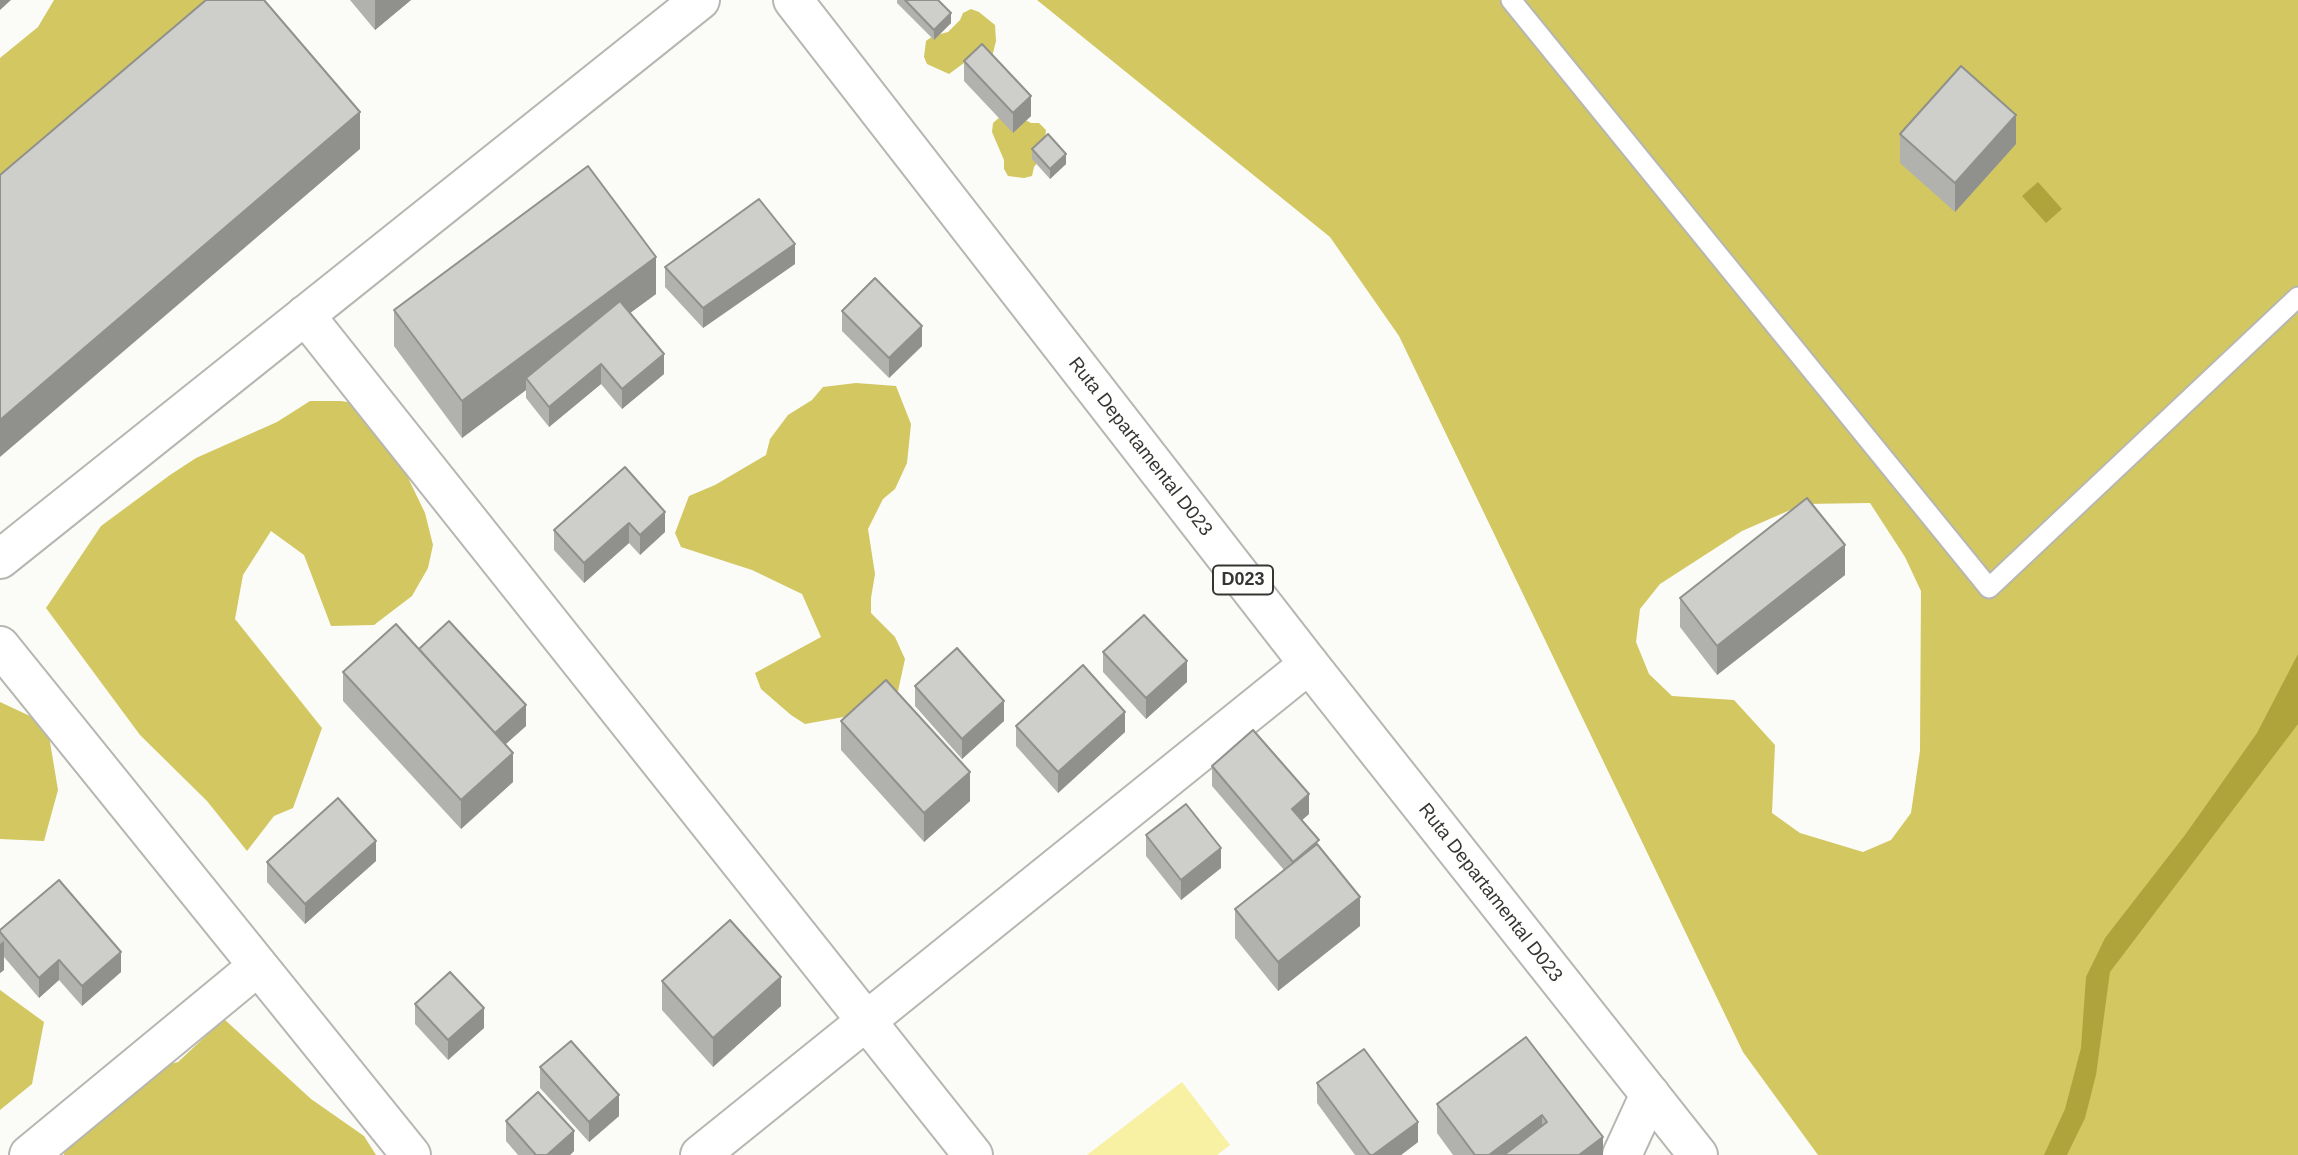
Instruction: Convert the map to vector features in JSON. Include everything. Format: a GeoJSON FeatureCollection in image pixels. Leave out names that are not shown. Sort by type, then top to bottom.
{"type":"FeatureCollection","features":[{"type":"Feature","properties":{"kind":"street"},"geometry":{"type":"LineString","coordinates":[[0,559],[700,0]]}},
{"type":"Feature","properties":{"kind":"street","name":"Ruta Departamental D023"},"geometry":{"type":"LineString","coordinates":[[793,0],[1309,664],[1698,1155]]}},
{"type":"Feature","properties":{"kind":"street"},"geometry":{"type":"LineString","coordinates":[[305,315],[974,1155]]}},
{"type":"Feature","properties":{"kind":"street"},"geometry":{"type":"LineString","coordinates":[[0,646],[411,1155]]}},
{"type":"Feature","properties":{"kind":"street"},"geometry":{"type":"LineString","coordinates":[[700,1155],[1309,664]]}},
{"type":"Feature","properties":{"kind":"street"},"geometry":{"type":"LineString","coordinates":[[29,1155],[258,967]]}},
{"type":"Feature","properties":{"kind":"street"},"geometry":{"type":"LineString","coordinates":[[1622,1155],[1650,1094]]}},
{"type":"Feature","properties":{"kind":"lane"},"geometry":{"type":"LineString","coordinates":[[1511,0],[1989,588],[2298,297]]}},
{"type":"Feature","properties":{"kind":"shaded area"},"geometry":{"type":"Polygon","coordinates":[[[54,0],[216,0],[0,202],[0,58],[38,27],[54,0]]]}},
{"type":"Feature","properties":{"kind":"shaded area"},"geometry":{"type":"Polygon","coordinates":[[[1037,0],[2298,0],[2298,1155],[1818,1155],[1743,1052],[1399,336],[1330,237],[1037,0]],[[1870,503],[1804,504],[1742,531],[1660,584],[1640,609],[1636,642],[1649,674],[1672,696],[1734,700],[1775,745],[1772,813],[1800,833],[1863,852],[1891,840],[1911,813],[1920,751],[1921,591],[1905,557],[1870,503]]]}},
{"type":"Feature","properties":{"kind":"shaded area"},"geometry":{"type":"Polygon","coordinates":[[[971,9],[995,25],[996,41],[992,57],[968,60],[949,74],[927,64],[924,57],[926,41],[948,32],[963,13],[971,9]]]}},
{"type":"Feature","properties":{"kind":"shaded area"},"geometry":{"type":"Polygon","coordinates":[[[1016,115],[1031,123],[1039,123],[1046,130],[1043,155],[1034,167],[1032,176],[1024,178],[1008,176],[992,132],[993,123],[1000,117],[1016,115]]]}},
{"type":"Feature","properties":{"kind":"shaded area"},"geometry":{"type":"Polygon","coordinates":[[[2038,182],[2062,209],[2046,223],[2022,196],[2038,182]]]}},
{"type":"Feature","properties":{"kind":"shaded area"},"geometry":{"type":"Polygon","coordinates":[[[856,383],[896,386],[911,424],[907,463],[895,489],[883,499],[868,529],[875,574],[871,613],[895,637],[905,659],[898,691],[849,716],[805,724],[761,689],[755,673],[821,637],[802,594],[752,570],[681,547],[675,533],[689,496],[715,485],[766,455],[770,439],[788,415],[812,400],[823,387],[856,383]]]}},
{"type":"Feature","properties":{"kind":"shaded area"},"geometry":{"type":"Polygon","coordinates":[[[310,401],[341,401],[366,405],[385,430],[425,513],[433,545],[428,568],[412,596],[374,625],[331,626],[304,555],[271,531],[243,575],[235,619],[322,728],[293,808],[274,816],[247,851],[207,801],[140,735],[46,608],[101,526],[196,458],[277,422],[310,401]]]}},
{"type":"Feature","properties":{"kind":"shaded area"},"geometry":{"type":"Polygon","coordinates":[[[2298,654],[2298,724],[2110,972],[2096,1075],[2085,1118],[2067,1155],[2044,1155],[2065,1109],[2081,1048],[2086,977],[2105,938],[2185,835],[2257,733],[2298,654]]]}},
{"type":"Feature","properties":{"kind":"shaded area"},"geometry":{"type":"Polygon","coordinates":[[[0,702],[47,724],[58,790],[44,841],[0,839],[0,702]]]}},
{"type":"Feature","properties":{"kind":"shaded area"},"geometry":{"type":"Polygon","coordinates":[[[0,990],[44,1022],[32,1084],[0,1110],[0,990]]]}},
{"type":"Feature","properties":{"kind":"shaded area"},"geometry":{"type":"Polygon","coordinates":[[[224,1019],[311,1099],[364,1136],[376,1155],[64,1155],[60,1114],[115,1077],[178,1062],[224,1019]]]}},
{"type":"Feature","properties":{"kind":"shaded area"},"geometry":{"type":"Polygon","coordinates":[[[1182,1082],[1230,1145],[1217,1155],[1087,1155],[1182,1082]]]}},
{"type":"Feature","properties":{"kind":"building"},"geometry":{"type":"Polygon","coordinates":[[[206,0],[264,0],[360,112],[0,420],[0,175],[206,0]]]}},
{"type":"Feature","properties":{"kind":"building"},"geometry":{"type":"Polygon","coordinates":[[[905,0],[938,0],[951,13],[934,30],[905,0]]]}},
{"type":"Feature","properties":{"kind":"building"},"geometry":{"type":"Polygon","coordinates":[[[982,44],[1031,96],[1013,113],[964,61],[982,44]]]}},
{"type":"Feature","properties":{"kind":"building"},"geometry":{"type":"Polygon","coordinates":[[[1961,66],[2016,115],[1955,183],[1900,134],[1961,66]]]}},
{"type":"Feature","properties":{"kind":"building"},"geometry":{"type":"Polygon","coordinates":[[[1048,134],[1066,154],[1050,169],[1032,149],[1048,134]]]}},
{"type":"Feature","properties":{"kind":"building"},"geometry":{"type":"Polygon","coordinates":[[[588,166],[656,257],[462,401],[394,310],[588,166]]]}},
{"type":"Feature","properties":{"kind":"building"},"geometry":{"type":"Polygon","coordinates":[[[759,199],[795,244],[703,308],[665,267],[759,199]]]}},
{"type":"Feature","properties":{"kind":"building"},"geometry":{"type":"Polygon","coordinates":[[[875,278],[922,326],[889,358],[842,311],[875,278]]]}},
{"type":"Feature","properties":{"kind":"building"},"geometry":{"type":"Polygon","coordinates":[[[620,301],[664,354],[622,389],[601,364],[549,407],[526,378],[620,301]]]}},
{"type":"Feature","properties":{"kind":"building"},"geometry":{"type":"Polygon","coordinates":[[[625,467],[665,512],[640,535],[629,523],[584,563],[554,530],[625,467]]]}},
{"type":"Feature","properties":{"kind":"building"},"geometry":{"type":"Polygon","coordinates":[[[1807,498],[1845,545],[1717,646],[1680,598],[1807,498]]]}},
{"type":"Feature","properties":{"kind":"building"},"geometry":{"type":"Polygon","coordinates":[[[1144,615],[1187,661],[1146,698],[1103,652],[1144,615]]]}},
{"type":"Feature","properties":{"kind":"building"},"geometry":{"type":"Polygon","coordinates":[[[449,621],[526,705],[495,733],[419,649],[449,621]]]}},
{"type":"Feature","properties":{"kind":"building"},"geometry":{"type":"Polygon","coordinates":[[[396,624],[513,753],[461,800],[343,672],[396,624]]]}},
{"type":"Feature","properties":{"kind":"building"},"geometry":{"type":"Polygon","coordinates":[[[957,648],[1004,701],[962,739],[915,686],[957,648]]]}},
{"type":"Feature","properties":{"kind":"building"},"geometry":{"type":"Polygon","coordinates":[[[1083,665],[1125,712],[1058,772],[1016,726],[1083,665]]]}},
{"type":"Feature","properties":{"kind":"building"},"geometry":{"type":"Polygon","coordinates":[[[886,680],[970,772],[924,813],[841,721],[886,680]]]}},
{"type":"Feature","properties":{"kind":"building"},"geometry":{"type":"Polygon","coordinates":[[[1253,730],[1309,794],[1292,809],[1319,840],[1293,862],[1212,766],[1253,730]]]}},
{"type":"Feature","properties":{"kind":"building"},"geometry":{"type":"Polygon","coordinates":[[[338,798],[376,841],[305,904],[267,862],[338,798]]]}},
{"type":"Feature","properties":{"kind":"building"},"geometry":{"type":"Polygon","coordinates":[[[1186,804],[1221,848],[1181,880],[1146,835],[1186,804]]]}},
{"type":"Feature","properties":{"kind":"building"},"geometry":{"type":"Polygon","coordinates":[[[1317,844],[1360,897],[1278,962],[1235,909],[1317,844]]]}},
{"type":"Feature","properties":{"kind":"building"},"geometry":{"type":"Polygon","coordinates":[[[59,880],[121,952],[82,986],[59,960],[39,978],[0,932],[59,880]]]}},
{"type":"Feature","properties":{"kind":"building"},"geometry":{"type":"Polygon","coordinates":[[[730,920],[781,977],[713,1038],[662,981],[730,920]]]}},
{"type":"Feature","properties":{"kind":"building"},"geometry":{"type":"Polygon","coordinates":[[[450,972],[484,1008],[448,1040],[415,1004],[450,972]]]}},
{"type":"Feature","properties":{"kind":"building"},"geometry":{"type":"Polygon","coordinates":[[[1526,1037],[1603,1137],[1579,1155],[1504,1155],[1547,1122],[1542,1115],[1489,1155],[1475,1155],[1437,1104],[1526,1037]]]}},
{"type":"Feature","properties":{"kind":"building"},"geometry":{"type":"Polygon","coordinates":[[[571,1041],[619,1095],[589,1122],[540,1067],[571,1041]]]}},
{"type":"Feature","properties":{"kind":"building"},"geometry":{"type":"Polygon","coordinates":[[[1364,1049],[1418,1122],[1373,1155],[1370,1155],[1317,1083],[1364,1049]]]}},
{"type":"Feature","properties":{"kind":"building"},"geometry":{"type":"Polygon","coordinates":[[[538,1092],[574,1131],[547,1155],[536,1155],[506,1121],[538,1092]]]}}]}
